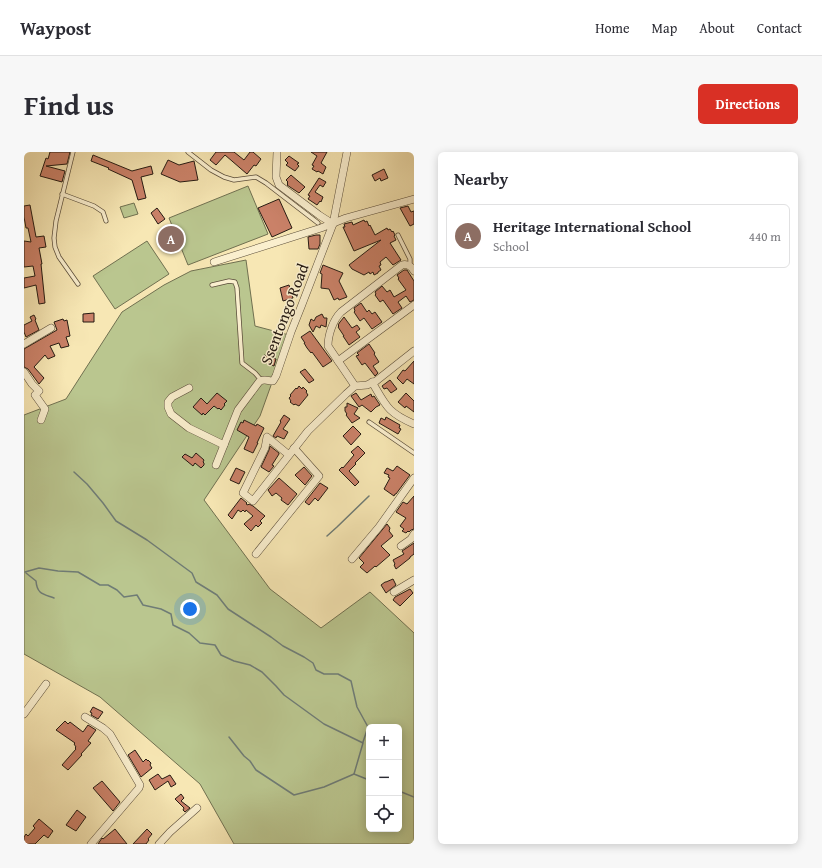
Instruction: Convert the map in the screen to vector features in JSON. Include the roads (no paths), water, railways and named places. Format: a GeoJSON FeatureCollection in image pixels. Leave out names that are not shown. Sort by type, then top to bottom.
{"type":"FeatureCollection","features":[{"type":"Feature","properties":{"kind":"street"},"geometry":{"type":"LineString","coordinates":[[277,152],[276,178],[279,185],[333,224]]}},
{"type":"Feature","properties":{"kind":"street","name":"Ssentongo Road"},"geometry":{"type":"LineString","coordinates":[[216,466],[238,410],[261,380],[273,381],[276,376],[291,332],[333,224],[347,152]]}},
{"type":"Feature","properties":{"kind":"street"},"geometry":{"type":"LineString","coordinates":[[214,262],[333,224],[346,218],[414,199]]}},
{"type":"Feature","properties":{"kind":"street"},"geometry":{"type":"LineString","coordinates":[[355,386],[328,346],[333,324],[339,314],[402,265],[404,264],[412,268]]}},
{"type":"Feature","properties":{"kind":"street"},"geometry":{"type":"LineString","coordinates":[[338,361],[414,305]]}},
{"type":"Feature","properties":{"kind":"street"},"geometry":{"type":"LineString","coordinates":[[24,344],[51,328]]}},
{"type":"Feature","properties":{"kind":"street"},"geometry":{"type":"LineString","coordinates":[[289,455],[267,437],[265,448],[243,492],[253,501],[289,455],[294,448],[314,425],[355,386],[367,385],[413,352]]}},
{"type":"Feature","properties":{"kind":"street"},"geometry":{"type":"LineString","coordinates":[[24,372],[39,391],[35,395],[45,409],[41,420]]}},
{"type":"Feature","properties":{"kind":"street"},"geometry":{"type":"LineString","coordinates":[[372,382],[385,405],[398,416],[414,424]]}},
{"type":"Feature","properties":{"kind":"street"},"geometry":{"type":"LineString","coordinates":[[189,388],[168,402],[168,407],[171,414],[189,428],[224,445]]}},
{"type":"Feature","properties":{"kind":"street"},"geometry":{"type":"LineString","coordinates":[[256,554],[319,476],[294,448]]}},
{"type":"Feature","properties":{"kind":"street"},"geometry":{"type":"LineString","coordinates":[[352,559],[380,527],[414,478]]}},
{"type":"Feature","properties":{"kind":"street"},"geometry":{"type":"LineString","coordinates":[[402,546],[411,539],[414,534]]}},
{"type":"Feature","properties":{"kind":"street"},"geometry":{"type":"LineString","coordinates":[[394,592],[414,580]]}},
{"type":"Feature","properties":{"kind":"street"},"geometry":{"type":"LineString","coordinates":[[24,714],[46,684]]}},
{"type":"Feature","properties":{"kind":"street"},"geometry":{"type":"LineString","coordinates":[[85,717],[110,734],[140,785],[91,844]]}},
{"type":"Feature","properties":{"kind":"street"},"geometry":{"type":"LineString","coordinates":[[160,844],[170,832],[198,808]]}},
{"type":"Feature","properties":{"kind":"lane"},"geometry":{"type":"LineString","coordinates":[[73,152],[56,221],[54,238],[55,247],[59,257],[78,284]]}},
{"type":"Feature","properties":{"kind":"lane"},"geometry":{"type":"LineString","coordinates":[[188,152],[211,170],[224,177],[234,180],[256,177],[318,223]]}},
{"type":"Feature","properties":{"kind":"lane"},"geometry":{"type":"LineString","coordinates":[[62,194],[94,206],[103,212],[106,221]]}},
{"type":"Feature","properties":{"kind":"lane"},"geometry":{"type":"LineString","coordinates":[[398,234],[410,259],[412,268]]}},
{"type":"Feature","properties":{"kind":"lane"},"geometry":{"type":"LineString","coordinates":[[212,285],[228,281],[235,282],[237,288],[242,363],[255,373],[261,380]]}},
{"type":"Feature","properties":{"kind":"lane"},"geometry":{"type":"LineString","coordinates":[[369,422],[414,453]]}},
{"type":"Feature","properties":{"kind":"waterway"},"geometry":{"type":"LineString","coordinates":[[74,472],[87,484],[116,521],[147,540],[192,573],[196,582],[217,595],[228,609],[283,646],[313,663],[316,670],[324,674],[338,674],[351,681],[357,707],[368,727],[363,742]]}},
{"type":"Feature","properties":{"kind":"waterway"},"geometry":{"type":"LineString","coordinates":[[327,536],[369,496]]}},
{"type":"Feature","properties":{"kind":"waterway"},"geometry":{"type":"LineString","coordinates":[[25,572],[39,568],[78,572],[100,585],[108,585],[117,590],[124,597],[137,595],[143,605],[161,609],[171,614],[173,625],[189,633],[200,643],[215,645],[221,655],[234,661],[250,665],[262,672],[284,695],[324,724],[363,743],[354,774],[366,779]]}},
{"type":"Feature","properties":{"kind":"waterway"},"geometry":{"type":"LineString","coordinates":[[26,573],[36,581],[38,589],[41,593],[54,598]]}},
{"type":"Feature","properties":{"kind":"waterway"},"geometry":{"type":"LineString","coordinates":[[229,737],[256,770],[294,795],[324,787],[354,774]]}},
{"type":"Feature","properties":{"kind":"waterway"},"geometry":{"type":"LineString","coordinates":[[402,792],[414,797]]}},
{"type":"Feature","properties":{"kind":"place","name":"Heritage International School"},"geometry":{"type":"Point","coordinates":[171,239]}}]}
